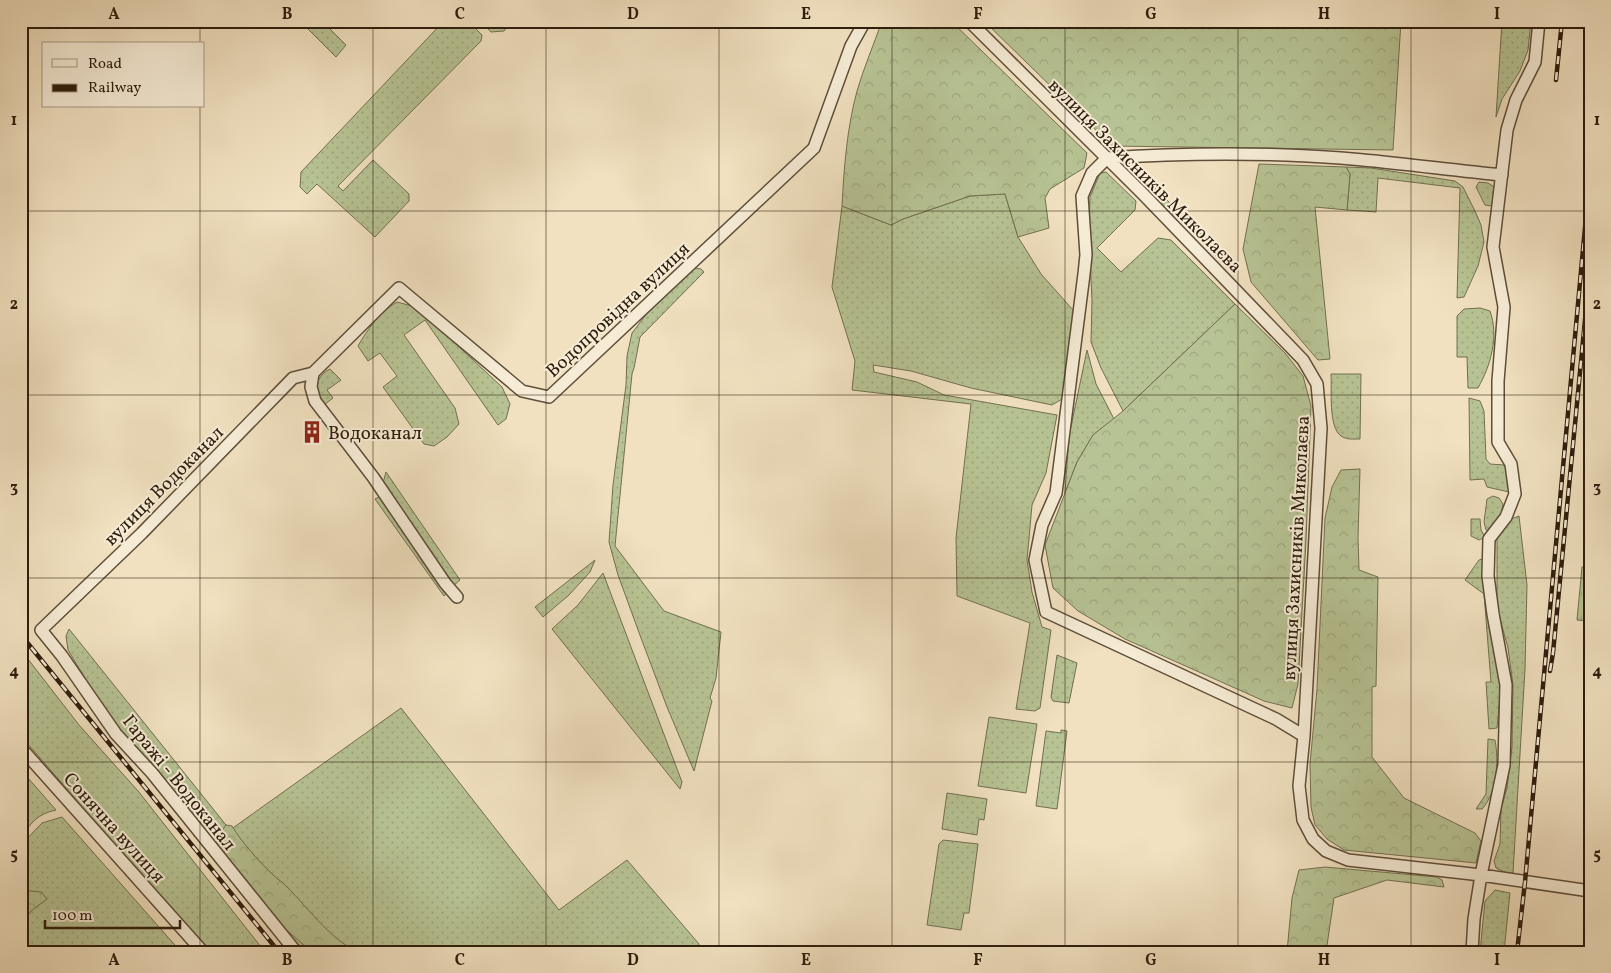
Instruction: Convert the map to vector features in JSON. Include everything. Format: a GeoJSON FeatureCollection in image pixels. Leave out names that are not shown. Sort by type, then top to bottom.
{"type":"FeatureCollection","features":[{"type":"Feature","properties":{"kind":"street","name":"Водопровідна вулиця"},"geometry":{"type":"LineString","coordinates":[[313,373],[399,288],[522,391],[549,397],[814,148],[851,46],[865,21]]}},
{"type":"Feature","properties":{"kind":"street","name":"вулиця Захисників Миколаєва"},"geometry":{"type":"LineString","coordinates":[[969,21],[1107,158],[1304,360],[1316,384],[1321,428],[1304,736],[1299,786],[1303,820],[1313,839],[1326,851],[1348,860],[1481,875],[1590,891]]}},
{"type":"Feature","properties":{"kind":"street"},"geometry":{"type":"LineString","coordinates":[[1472,952],[1474,919],[1481,875],[1504,765],[1506,685],[1488,576],[1489,539],[1506,516],[1515,494],[1511,464],[1498,442],[1498,381],[1504,307],[1493,247],[1507,130],[1516,100],[1535,62],[1539,21]]}},
{"type":"Feature","properties":{"kind":"street"},"geometry":{"type":"LineString","coordinates":[[1304,736],[1276,719],[1046,612],[1035,560],[1042,525],[1056,493],[1086,255],[1082,196],[1092,174],[1107,158],[1152,154],[1286,155],[1380,162],[1502,175]]}},
{"type":"Feature","properties":{"kind":"street"},"geometry":{"type":"LineString","coordinates":[[313,373],[312,387],[315,401],[373,478],[444,583],[457,597]]}},
{"type":"Feature","properties":{"kind":"street","name":"вулиця Водоканал"},"geometry":{"type":"LineString","coordinates":[[41,630],[142,533],[293,378],[313,373]]}},
{"type":"Feature","properties":{"kind":"street","name":"Гаражі - Водоканал"},"geometry":{"type":"LineString","coordinates":[[41,630],[62,656],[116,734],[152,773],[296,952]]}},
{"type":"Feature","properties":{"kind":"street","name":"Сонячна вулиця"},"geometry":{"type":"LineString","coordinates":[[21,748],[203,952]]}},
{"type":"Feature","properties":{"kind":"green space"},"geometry":{"type":"Polygon","coordinates":[[[300,21],[322,21],[346,45],[336,57],[300,21]]]}},
{"type":"Feature","properties":{"kind":"green space"},"geometry":{"type":"Polygon","coordinates":[[[446,21],[468,21],[482,35],[481,41],[338,186],[343,191],[373,160],[409,194],[409,201],[375,237],[317,184],[307,194],[300,187],[301,172],[446,21]]]}},
{"type":"Feature","properties":{"kind":"green space"},"geometry":{"type":"Polygon","coordinates":[[[480,21],[513,21],[504,31],[491,32],[480,21]]]}},
{"type":"Feature","properties":{"kind":"green space"},"geometry":{"type":"Polygon","coordinates":[[[882,21],[951,21],[1087,153],[1084,168],[1050,189],[1045,198],[1049,228],[1018,237],[1005,194],[970,196],[891,225],[842,206],[846,148],[857,91],[882,21]]]}},
{"type":"Feature","properties":{"kind":"green space"},"geometry":{"type":"Polygon","coordinates":[[[984,21],[1401,21],[1393,150],[1112,146],[984,21]]]}},
{"type":"Feature","properties":{"kind":"green space"},"geometry":{"type":"Polygon","coordinates":[[[1502,21],[1531,21],[1528,50],[1520,71],[1502,99],[1496,117],[1502,21]]]}},
{"type":"Feature","properties":{"kind":"green space"},"geometry":{"type":"Polygon","coordinates":[[[1259,164],[1346,167],[1350,174],[1347,210],[1315,207],[1330,359],[1318,360],[1251,282],[1243,249],[1259,164]]]}},
{"type":"Feature","properties":{"kind":"green space"},"geometry":{"type":"Polygon","coordinates":[[[1346,167],[1371,168],[1455,181],[1463,187],[1481,225],[1484,242],[1478,266],[1464,297],[1457,298],[1460,188],[1378,178],[1376,212],[1347,210],[1350,174],[1346,167]]]}},
{"type":"Feature","properties":{"kind":"green space"},"geometry":{"type":"Polygon","coordinates":[[[1106,172],[1136,201],[1135,210],[1097,248],[1121,272],[1158,238],[1171,240],[1235,304],[1123,411],[1101,368],[1091,342],[1090,197],[1100,173],[1106,172]]]}},
{"type":"Feature","properties":{"kind":"green space"},"geometry":{"type":"Polygon","coordinates":[[[1479,182],[1488,183],[1496,188],[1492,206],[1485,205],[1476,187],[1479,182]]]}},
{"type":"Feature","properties":{"kind":"green space"},"geometry":{"type":"Polygon","coordinates":[[[1152,188],[1155,188],[1181,214],[1179,220],[1150,194],[1152,188]]]}},
{"type":"Feature","properties":{"kind":"green space"},"geometry":{"type":"Polygon","coordinates":[[[1005,194],[1018,237],[1041,274],[1081,319],[1062,399],[1052,405],[971,388],[911,371],[873,365],[874,372],[917,382],[944,395],[1057,415],[1046,473],[1032,505],[1027,560],[1032,592],[1042,627],[1051,630],[1040,708],[1035,711],[1016,709],[1030,623],[957,596],[956,538],[971,404],[852,390],[855,361],[832,287],[842,206],[891,225],[970,196],[1005,194]]]}},
{"type":"Feature","properties":{"kind":"green space"},"geometry":{"type":"Polygon","coordinates":[[[1201,233],[1229,258],[1229,264],[1225,264],[1198,238],[1201,233]]]}},
{"type":"Feature","properties":{"kind":"green space"},"geometry":{"type":"Polygon","coordinates":[[[695,268],[701,269],[704,272],[640,337],[632,374],[615,546],[664,611],[721,632],[716,678],[710,698],[712,701],[694,771],[641,638],[618,575],[609,542],[613,485],[626,385],[627,356],[632,333],[648,312],[695,268]]]}},
{"type":"Feature","properties":{"kind":"green space"},"geometry":{"type":"Polygon","coordinates":[[[397,302],[412,306],[430,320],[502,387],[510,404],[506,419],[498,425],[425,320],[404,335],[455,408],[459,424],[447,437],[434,446],[424,444],[383,387],[397,376],[380,353],[368,361],[358,346],[379,316],[397,302]]]}},
{"type":"Feature","properties":{"kind":"green space"},"geometry":{"type":"Polygon","coordinates":[[[1235,304],[1285,353],[1303,376],[1311,406],[1298,684],[1292,708],[1264,701],[1125,639],[1078,611],[1053,588],[1045,545],[1077,462],[1093,435],[1123,411],[1235,304]]]}},
{"type":"Feature","properties":{"kind":"green space"},"geometry":{"type":"Polygon","coordinates":[[[1480,308],[1490,311],[1493,321],[1494,340],[1487,370],[1478,388],[1468,388],[1467,357],[1457,357],[1457,316],[1464,309],[1480,308]]]}},
{"type":"Feature","properties":{"kind":"green space"},"geometry":{"type":"Polygon","coordinates":[[[1087,350],[1096,384],[1114,419],[1093,435],[1077,462],[1065,493],[1069,436],[1087,350]]]}},
{"type":"Feature","properties":{"kind":"green space"},"geometry":{"type":"Polygon","coordinates":[[[330,369],[341,380],[327,390],[333,398],[324,405],[317,395],[316,386],[321,376],[330,369]]]}},
{"type":"Feature","properties":{"kind":"green space"},"geometry":{"type":"Polygon","coordinates":[[[1331,374],[1361,374],[1360,439],[1350,439],[1341,436],[1334,425],[1331,374]]]}},
{"type":"Feature","properties":{"kind":"green space"},"geometry":{"type":"Polygon","coordinates":[[[1469,398],[1480,401],[1484,411],[1486,459],[1490,464],[1504,465],[1508,472],[1509,492],[1487,487],[1484,479],[1470,480],[1469,398]]]}},
{"type":"Feature","properties":{"kind":"green space"},"geometry":{"type":"Polygon","coordinates":[[[1360,469],[1359,570],[1378,577],[1376,686],[1372,687],[1372,757],[1404,798],[1475,833],[1481,841],[1476,863],[1344,850],[1327,839],[1315,825],[1311,807],[1310,764],[1317,689],[1325,518],[1332,487],[1341,470],[1360,469]]]}},
{"type":"Feature","properties":{"kind":"green space"},"geometry":{"type":"Polygon","coordinates":[[[386,472],[460,580],[453,586],[383,483],[386,472]]]}},
{"type":"Feature","properties":{"kind":"green space"},"geometry":{"type":"Polygon","coordinates":[[[381,496],[447,593],[444,596],[375,499],[381,496]]]}},
{"type":"Feature","properties":{"kind":"green space"},"geometry":{"type":"Polygon","coordinates":[[[1493,496],[1499,498],[1503,504],[1501,515],[1489,531],[1486,530],[1484,522],[1487,499],[1493,496]]]}},
{"type":"Feature","properties":{"kind":"green space"},"geometry":{"type":"Polygon","coordinates":[[[1519,516],[1527,585],[1525,669],[1513,873],[1507,873],[1496,868],[1494,861],[1500,844],[1501,809],[1507,788],[1512,747],[1513,685],[1508,648],[1497,608],[1497,539],[1511,519],[1519,516]]]}},
{"type":"Feature","properties":{"kind":"green space"},"geometry":{"type":"Polygon","coordinates":[[[1471,519],[1480,519],[1481,530],[1485,537],[1479,540],[1471,536],[1471,519]]]}},
{"type":"Feature","properties":{"kind":"green space"},"geometry":{"type":"Polygon","coordinates":[[[1482,559],[1485,563],[1501,685],[1497,728],[1489,729],[1486,682],[1491,682],[1484,594],[1465,580],[1479,560],[1482,559]]]}},
{"type":"Feature","properties":{"kind":"green space"},"geometry":{"type":"Polygon","coordinates":[[[595,560],[590,572],[569,595],[543,617],[535,607],[595,560]]]}},
{"type":"Feature","properties":{"kind":"green space"},"geometry":{"type":"Polygon","coordinates":[[[1582,567],[1590,567],[1590,621],[1577,620],[1582,567]]]}},
{"type":"Feature","properties":{"kind":"green space"},"geometry":{"type":"Polygon","coordinates":[[[603,573],[682,782],[680,789],[552,629],[578,605],[603,573]]]}},
{"type":"Feature","properties":{"kind":"green space"},"geometry":{"type":"Polygon","coordinates":[[[69,629],[230,830],[401,708],[559,910],[627,860],[699,944],[700,952],[303,952],[218,848],[217,841],[225,834],[213,832],[201,824],[108,716],[68,650],[66,636],[69,629]]]}},
{"type":"Feature","properties":{"kind":"green space"},"geometry":{"type":"Polygon","coordinates":[[[24,654],[79,725],[138,791],[265,952],[211,952],[21,736],[21,655],[24,654]]]}},
{"type":"Feature","properties":{"kind":"green space"},"geometry":{"type":"Polygon","coordinates":[[[1057,655],[1077,663],[1069,703],[1053,701],[1051,697],[1057,655]]]}},
{"type":"Feature","properties":{"kind":"green space"},"geometry":{"type":"Polygon","coordinates":[[[989,717],[1037,724],[1026,793],[978,786],[989,717]]]}},
{"type":"Feature","properties":{"kind":"green space"},"geometry":{"type":"Polygon","coordinates":[[[1061,730],[1067,731],[1057,809],[1036,806],[1046,731],[1061,733],[1061,730]]]}},
{"type":"Feature","properties":{"kind":"green space"},"geometry":{"type":"Polygon","coordinates":[[[1488,739],[1495,740],[1497,757],[1496,776],[1487,802],[1482,809],[1476,809],[1486,794],[1488,739]]]}},
{"type":"Feature","properties":{"kind":"green space"},"geometry":{"type":"Polygon","coordinates":[[[21,770],[56,810],[40,816],[21,836],[21,770]]]}},
{"type":"Feature","properties":{"kind":"green space"},"geometry":{"type":"Polygon","coordinates":[[[947,793],[987,799],[984,820],[979,819],[977,835],[942,829],[947,793]]]}},
{"type":"Feature","properties":{"kind":"green space"},"geometry":{"type":"Polygon","coordinates":[[[62,817],[181,952],[21,952],[21,845],[42,823],[62,817]]]}},
{"type":"Feature","properties":{"kind":"green space"},"geometry":{"type":"Polygon","coordinates":[[[226,825],[232,826],[256,857],[332,935],[352,949],[361,952],[312,952],[284,928],[225,855],[221,832],[226,825]]]}},
{"type":"Feature","properties":{"kind":"green space"},"geometry":{"type":"Polygon","coordinates":[[[943,840],[978,844],[969,913],[964,913],[961,930],[927,925],[939,844],[943,840]]]}},
{"type":"Feature","properties":{"kind":"green space"},"geometry":{"type":"Polygon","coordinates":[[[1325,867],[1437,877],[1442,880],[1444,887],[1387,880],[1334,898],[1326,952],[1287,952],[1292,898],[1299,870],[1325,867]]]}},
{"type":"Feature","properties":{"kind":"green space"},"geometry":{"type":"Polygon","coordinates":[[[1495,890],[1510,893],[1504,952],[1480,952],[1485,901],[1495,890]]]}},
{"type":"Feature","properties":{"kind":"green space"},"geometry":{"type":"Polygon","coordinates":[[[30,891],[41,892],[47,899],[31,911],[21,924],[21,893],[30,891]]]}},
{"type":"Feature","properties":{"kind":"railway"},"geometry":{"type":"LineString","coordinates":[[1556,80],[1562,21]]}},
{"type":"Feature","properties":{"kind":"railway"},"geometry":{"type":"LineString","coordinates":[[1517,952],[1590,173]]}},
{"type":"Feature","properties":{"kind":"railway"},"geometry":{"type":"LineString","coordinates":[[1550,671],[1590,268]]}},
{"type":"Feature","properties":{"kind":"railway"},"geometry":{"type":"LineString","coordinates":[[21,635],[279,952]]}},
{"type":"Feature","properties":{"kind":"place","name":"Водоканал"},"geometry":{"type":"Point","coordinates":[312,432]}}]}
